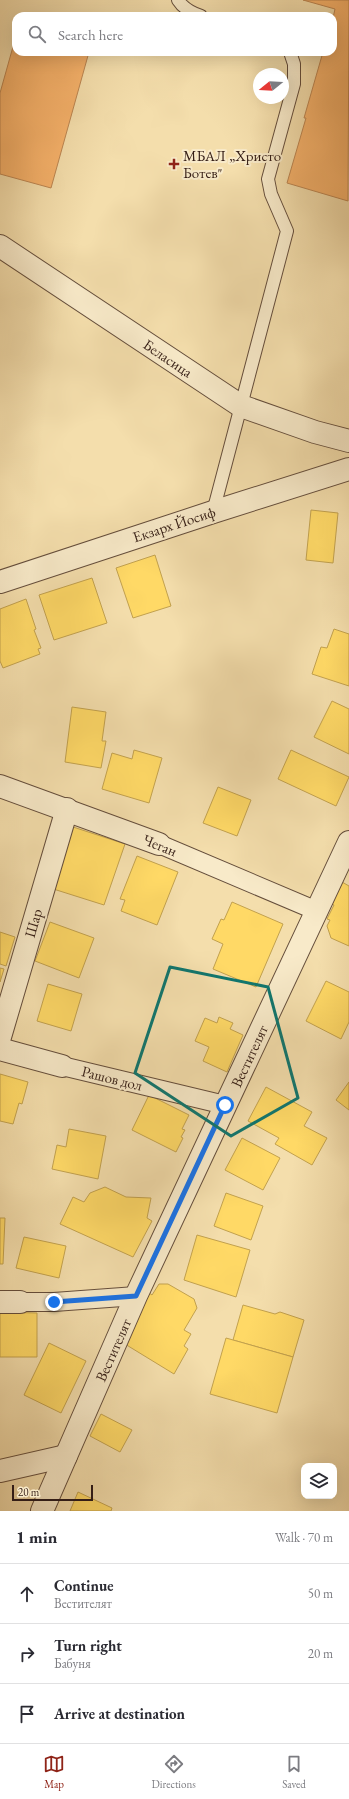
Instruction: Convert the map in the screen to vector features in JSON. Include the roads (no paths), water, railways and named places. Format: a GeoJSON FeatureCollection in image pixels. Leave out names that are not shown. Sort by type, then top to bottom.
{"type":"FeatureCollection","features":[{"type":"Feature","properties":{"kind":"street","name":"Беласица"},"geometry":{"type":"LineString","coordinates":[[0,246],[240,406],[315,432],[349,441]]}},
{"type":"Feature","properties":{"kind":"street","name":"Екзарх Йосиф"},"geometry":{"type":"LineString","coordinates":[[0,582],[349,469]]}},
{"type":"Feature","properties":{"kind":"street","name":"Чеган"},"geometry":{"type":"LineString","coordinates":[[0,786],[159,844],[317,912]]}},
{"type":"Feature","properties":{"kind":"street","name":"Шар"},"geometry":{"type":"LineString","coordinates":[[0,1037],[66,809]]}},
{"type":"Feature","properties":{"kind":"street","name":"Вестителят"},"geometry":{"type":"LineString","coordinates":[[42,1511],[136,1296],[349,842]]}},
{"type":"Feature","properties":{"kind":"street","name":"Рашов дол"},"geometry":{"type":"LineString","coordinates":[[0,1049],[62,1066],[225,1105]]}},
{"type":"Feature","properties":{"kind":"street"},"geometry":{"type":"LineString","coordinates":[[10,1302],[54,1302],[136,1296]]}},
{"type":"Feature","properties":{"kind":"street"},"geometry":{"type":"LineString","coordinates":[[0,1472],[66,1456]]}},
{"type":"Feature","properties":{"kind":"lane"},"geometry":{"type":"LineString","coordinates":[[178,0],[182,6],[192,12]]}},
{"type":"Feature","properties":{"kind":"lane"},"geometry":{"type":"LineString","coordinates":[[213,512],[287,231],[271,194],[268,179],[294,84],[294,64],[291,56]]}},
{"type":"Feature","properties":{"kind":"place","name":"МБАЛ „Христо Ботев\""},"geometry":{"type":"Point","coordinates":[174,164]}}]}
